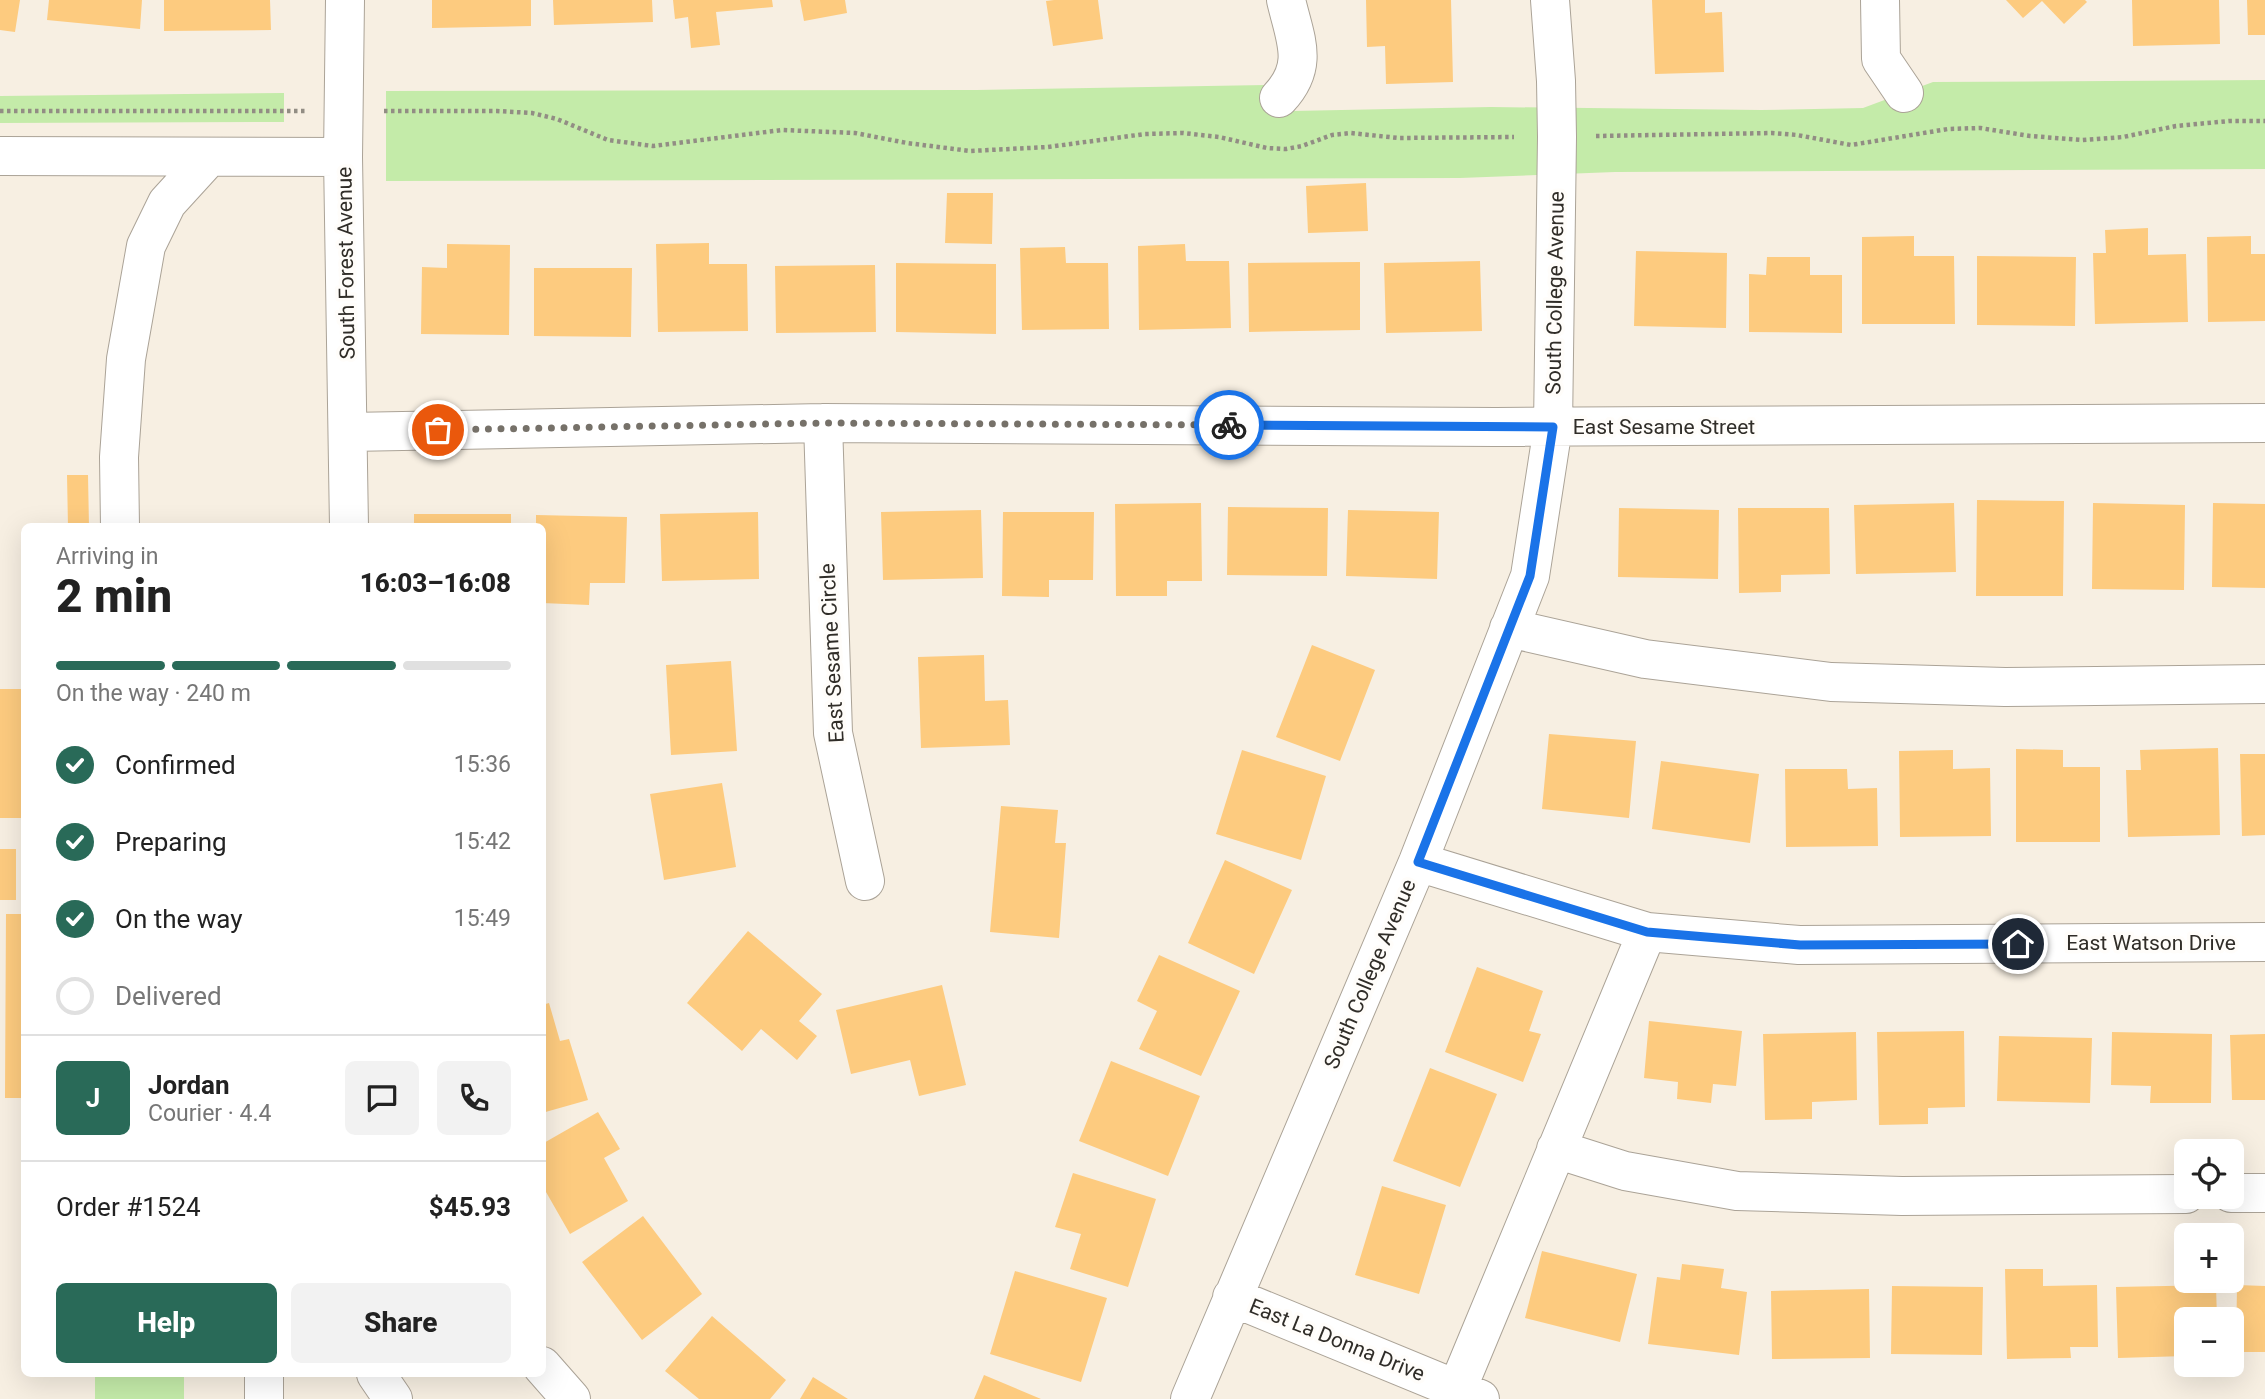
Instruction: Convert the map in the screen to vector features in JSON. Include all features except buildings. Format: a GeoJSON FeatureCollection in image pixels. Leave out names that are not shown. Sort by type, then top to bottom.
{"type":"FeatureCollection","features":[{"type":"Feature","properties":{"kind":"street","name":"South Forest Avenue"},"geometry":{"type":"LineString","coordinates":[[345,0],[343,157],[349,523]]}},
{"type":"Feature","properties":{"kind":"street"},"geometry":{"type":"LineString","coordinates":[[1279,98],[1289,87],[1300,58],[1286,0]]}},
{"type":"Feature","properties":{"kind":"street","name":"South College Avenue"},"geometry":{"type":"LineString","coordinates":[[1190,1399],[1418,862],[1530,576],[1553,427],[1557,137],[1550,0]]}},
{"type":"Feature","properties":{"kind":"street"},"geometry":{"type":"LineString","coordinates":[[1880,0],[1881,59],[1904,93]]}},
{"type":"Feature","properties":{"kind":"street"},"geometry":{"type":"LineString","coordinates":[[0,156],[343,157]]}},
{"type":"Feature","properties":{"kind":"street"},"geometry":{"type":"LineString","coordinates":[[120,523],[119,457],[126,359],[146,246],[167,203],[209,157]]}},
{"type":"Feature","properties":{"kind":"street","name":"East Sesame Street"},"geometry":{"type":"LineString","coordinates":[[349,432],[823,423],[1553,427],[2265,423]]}},
{"type":"Feature","properties":{"kind":"street","name":"East Sesame Circle"},"geometry":{"type":"LineString","coordinates":[[823,423],[833,733],[865,881]]}},
{"type":"Feature","properties":{"kind":"street"},"geometry":{"type":"LineString","coordinates":[[1509,628],[1645,659],[1831,682],[2005,687],[2265,684]]}},
{"type":"Feature","properties":{"kind":"street","name":"East Watson Drive"},"geometry":{"type":"LineString","coordinates":[[1418,862],[1647,932],[1800,945],[2265,942]]}},
{"type":"Feature","properties":{"kind":"street"},"geometry":{"type":"LineString","coordinates":[[1464,1396],[1556,1149],[1647,932]]}},
{"type":"Feature","properties":{"kind":"street"},"geometry":{"type":"LineString","coordinates":[[1556,1149],[1625,1171],[1737,1191],[1902,1196],[2174,1194]]}},
{"type":"Feature","properties":{"kind":"street"},"geometry":{"type":"LineString","coordinates":[[2244,1193],[2265,1193]]}},
{"type":"Feature","properties":{"kind":"street","name":"East La Donna Drive"},"geometry":{"type":"LineString","coordinates":[[1233,1297],[1464,1396]]}},
{"type":"Feature","properties":{"kind":"street"},"geometry":{"type":"LineString","coordinates":[[546,1371],[571,1399]]}},
{"type":"Feature","properties":{"kind":"street"},"geometry":{"type":"LineString","coordinates":[[264,1377],[264,1399]]}},
{"type":"Feature","properties":{"kind":"street"},"geometry":{"type":"LineString","coordinates":[[378,1377],[393,1399]]}},
{"type":"Feature","properties":{"kind":"path"},"geometry":{"type":"LineString","coordinates":[[0,111],[315,111]]}},
{"type":"Feature","properties":{"kind":"path"},"geometry":{"type":"LineString","coordinates":[[384,111],[532,113],[557,119],[608,140],[653,146],[782,130],[844,132],[970,151],[1048,147],[1145,134],[1183,133],[1286,149],[1332,135],[1351,133],[1398,138],[1514,137]]}},
{"type":"Feature","properties":{"kind":"path"},"geometry":{"type":"LineString","coordinates":[[1596,136],[1772,133],[1852,145],[1948,129],[1980,128],[2042,137],[2092,140],[2123,137],[2176,126],[2265,121]]}},
{"type":"Feature","properties":{"kind":"green space"},"geometry":{"type":"Polygon","coordinates":[[[2265,80],[2265,169],[1615,172],[1460,178],[386,181],[386,91],[977,90],[1266,85],[1292,111],[1491,107],[1761,110],[1863,108],[1933,82],[2265,80]]]}},
{"type":"Feature","properties":{"kind":"green space"},"geometry":{"type":"Polygon","coordinates":[[[284,93],[284,122],[0,123],[0,96],[284,93]]]}},
{"type":"Feature","properties":{"kind":"green space"},"geometry":{"type":"Polygon","coordinates":[[[95,1377],[184,1377],[184,1399],[95,1399],[95,1377]]]}},
{"type":"Feature","properties":{"kind":"way so far"},"geometry":{"type":"LineString","coordinates":[[438,430],[823,423],[1229,425]]}},
{"type":"Feature","properties":{"kind":"route"},"geometry":{"type":"LineString","coordinates":[[1229,425],[1553,427],[1530,576],[1418,862],[1594,918],[1647,932],[1800,945],[2018,944]]}}]}
